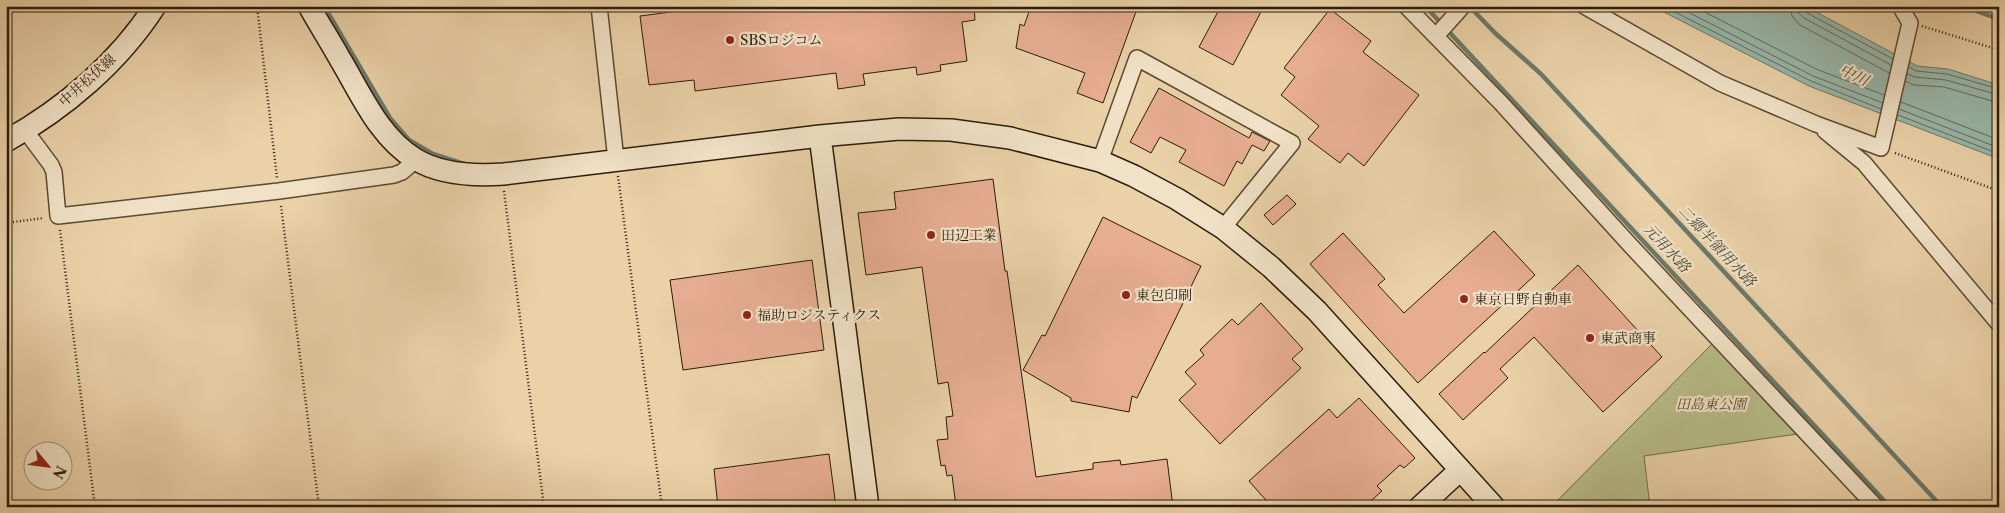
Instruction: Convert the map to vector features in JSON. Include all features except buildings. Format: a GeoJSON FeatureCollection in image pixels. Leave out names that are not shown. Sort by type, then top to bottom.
{"type":"FeatureCollection","features":[{"type":"Feature","properties":{"kind":"street","name":"中井松伏線"},"geometry":{"type":"LineString","coordinates":[[6,141],[25,130],[72,96],[100,71],[126,44],[155,6]]}},
{"type":"Feature","properties":{"kind":"street"},"geometry":{"type":"LineString","coordinates":[[309,6],[383,129],[404,151],[416,160],[457,173],[482,176],[504,174],[820,136],[898,129],[951,130],[1010,138],[1100,161],[1134,176],[1177,199],[1223,228],[1271,267],[1317,311],[1494,507]]}},
{"type":"Feature","properties":{"kind":"street"},"geometry":{"type":"LineString","coordinates":[[599,6],[616,160]]}},
{"type":"Feature","properties":{"kind":"street"},"geometry":{"type":"LineString","coordinates":[[1406,6],[1876,507]]}},
{"type":"Feature","properties":{"kind":"street"},"geometry":{"type":"LineString","coordinates":[[1436,36],[1463,6]]}},
{"type":"Feature","properties":{"kind":"street"},"geometry":{"type":"LineString","coordinates":[[1584,6],[1720,83],[1816,124],[1881,148],[1910,23],[1900,6]]}},
{"type":"Feature","properties":{"kind":"street"},"geometry":{"type":"LineString","coordinates":[[1100,161],[1137,58],[1292,142],[1223,228]]}},
{"type":"Feature","properties":{"kind":"street"},"geometry":{"type":"LineString","coordinates":[[1816,124],[1864,163],[1999,324]]}},
{"type":"Feature","properties":{"kind":"street"},"geometry":{"type":"LineString","coordinates":[[25,130],[51,165],[54,172],[58,216],[279,191],[394,175],[402,172],[416,160]]}},
{"type":"Feature","properties":{"kind":"street"},"geometry":{"type":"LineString","coordinates":[[820,136],[868,507]]}},
{"type":"Feature","properties":{"kind":"street"},"geometry":{"type":"LineString","coordinates":[[1420,507],[1460,470]]}},
{"type":"Feature","properties":{"kind":"path"},"geometry":{"type":"LineString","coordinates":[[257,6],[319,507]]}},
{"type":"Feature","properties":{"kind":"path"},"geometry":{"type":"LineString","coordinates":[[1878,6],[1910,23],[1999,50]]}},
{"type":"Feature","properties":{"kind":"path"},"geometry":{"type":"LineString","coordinates":[[1881,148],[1999,191]]}},
{"type":"Feature","properties":{"kind":"path"},"geometry":{"type":"LineString","coordinates":[[616,160],[662,507]]}},
{"type":"Feature","properties":{"kind":"path"},"geometry":{"type":"LineString","coordinates":[[504,174],[504,196],[544,507]]}},
{"type":"Feature","properties":{"kind":"path"},"geometry":{"type":"LineString","coordinates":[[6,223],[58,216],[95,507]]}},
{"type":"Feature","properties":{"kind":"green space","name":"田島東公園"},"geometry":{"type":"Polygon","coordinates":[[[1713,343],[1797,434],[1644,456],[1650,507],[1551,507],[1713,343]]]}},
{"type":"Feature","properties":{"kind":"water","name":"中川"},"geometry":{"type":"Polygon","coordinates":[[[1652,6],[1805,6],[1917,66],[1948,69],[1999,85],[1999,159],[1809,86],[1652,6]]]}},
{"type":"Feature","properties":{"kind":"waterway"},"geometry":{"type":"LineString","coordinates":[[324,6],[390,118],[409,140],[433,154],[464,164]]}},
{"type":"Feature","properties":{"kind":"waterway","name":"元用水路"},"geometry":{"type":"LineString","coordinates":[[1425,6],[1890,507]]}},
{"type":"Feature","properties":{"kind":"waterway","name":"二郷半領用水路"},"geometry":{"type":"LineString","coordinates":[[1469,6],[1495,33],[1541,74],[1942,507]]}},
{"type":"Feature","properties":{"kind":"waterway"},"geometry":{"type":"LineString","coordinates":[[1962,6],[1999,19]]}},
{"type":"Feature","properties":{"kind":"place","name":"SBSロジコム"},"geometry":{"type":"Point","coordinates":[730,40]}},
{"type":"Feature","properties":{"kind":"place","name":"田辺工業"},"geometry":{"type":"Point","coordinates":[931,235]}},
{"type":"Feature","properties":{"kind":"place","name":"東包印刷"},"geometry":{"type":"Point","coordinates":[1126,295]}},
{"type":"Feature","properties":{"kind":"place","name":"東京日野自動車"},"geometry":{"type":"Point","coordinates":[1464,299]}},
{"type":"Feature","properties":{"kind":"place","name":"福助ロジスティクス"},"geometry":{"type":"Point","coordinates":[747,315]}},
{"type":"Feature","properties":{"kind":"place","name":"東武商事"},"geometry":{"type":"Point","coordinates":[1590,338]}}]}
